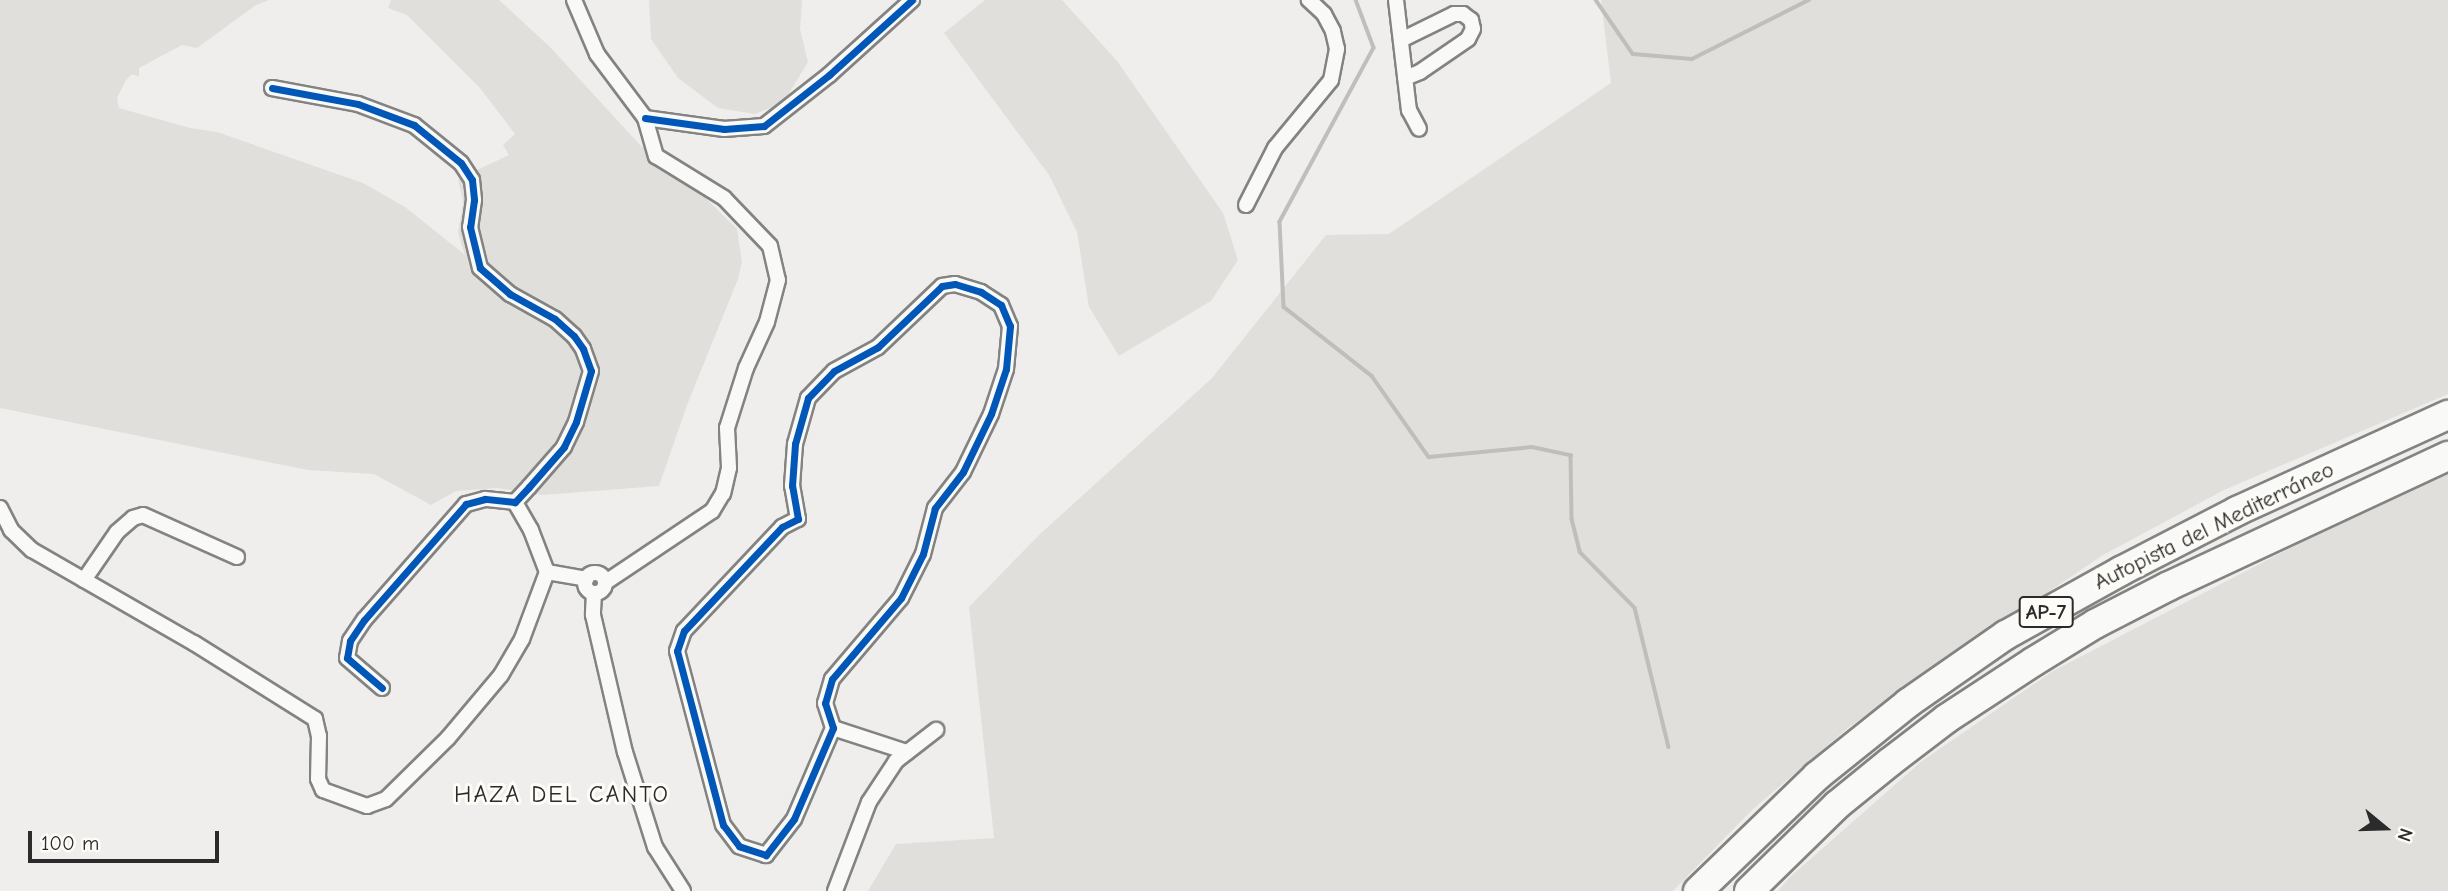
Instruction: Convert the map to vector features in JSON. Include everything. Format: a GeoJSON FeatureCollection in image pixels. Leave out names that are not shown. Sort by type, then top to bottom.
{"type":"FeatureCollection","features":[{"type":"Feature","properties":{"kind":"highway","name":"Autopista del Mediterráneo"},"geometry":{"type":"LineString","coordinates":[[1698,891],[1818,776],[1908,703],[2006,635],[2109,577],[2237,511],[2448,415]]}},
{"type":"Feature","properties":{"kind":"highway","name":"Autopista del Mediterráneo"},"geometry":{"type":"LineString","coordinates":[[1749,891],[1837,805],[1890,762],[1946,719],[2033,662],[2095,624],[2169,586],[2448,456]]}},
{"type":"Feature","properties":{"kind":"street"},"geometry":{"type":"LineString","coordinates":[[575,0],[597,54],[645,118],[656,156],[724,198],[770,246],[778,280],[767,322],[746,368],[727,428],[729,468],[723,493],[712,511],[606,582],[602,590],[594,593]]}},
{"type":"Feature","properties":{"kind":"street"},"geometry":{"type":"LineString","coordinates":[[645,118],[724,129],[764,126],[829,75],[912,0]]}},
{"type":"Feature","properties":{"kind":"street"},"geometry":{"type":"LineString","coordinates":[[1246,205],[1275,148],[1331,80],[1337,49],[1333,31],[1324,15],[1308,0]]}},
{"type":"Feature","properties":{"kind":"street"},"geometry":{"type":"LineString","coordinates":[[1396,0],[1409,110],[1419,130]]}},
{"type":"Feature","properties":{"kind":"street"},"geometry":{"type":"LineString","coordinates":[[1401,40],[1454,14],[1463,14],[1471,20],[1473,29],[1468,39],[1420,72],[1405,78]]}},
{"type":"Feature","properties":{"kind":"street"},"geometry":{"type":"LineString","coordinates":[[272,88],[358,104],[414,125],[461,163],[472,180],[474,200],[470,227],[480,268],[510,294],[555,319],[583,349],[591,371],[576,422],[564,447],[515,502]]}},
{"type":"Feature","properties":{"kind":"street"},"geometry":{"type":"LineString","coordinates":[[955,284],[981,292],[1001,305],[1010,326],[1006,369],[991,414],[963,472],[934,508],[923,554],[901,598],[832,679],[825,703],[833,729],[794,819],[766,855],[739,846],[723,825],[677,651],[684,631],[738,571],[782,527],[798,519],[792,486],[795,444],[808,398],[834,371],[878,346],[942,286],[955,284]]}},
{"type":"Feature","properties":{"kind":"street"},"geometry":{"type":"LineString","coordinates":[[382,688],[347,658],[350,641],[364,620],[466,504],[485,499],[515,502]]}},
{"type":"Feature","properties":{"kind":"street"},"geometry":{"type":"LineString","coordinates":[[0,508],[11,530],[32,550],[194,643],[315,719],[319,736],[318,779],[323,790],[367,806],[386,799],[448,738],[501,676],[522,639],[547,572],[531,530],[515,502]]}},
{"type":"Feature","properties":{"kind":"street"},"geometry":{"type":"LineString","coordinates":[[84,580],[117,532],[133,518],[143,515],[237,557]]}},
{"type":"Feature","properties":{"kind":"street"},"geometry":{"type":"LineString","coordinates":[[547,572],[586,579],[597,573],[606,582]]}},
{"type":"Feature","properties":{"kind":"street"},"geometry":{"type":"LineString","coordinates":[[586,579],[586,588],[594,593]]}},
{"type":"Feature","properties":{"kind":"street"},"geometry":{"type":"LineString","coordinates":[[594,593],[593,615],[625,752],[655,848],[683,891]]}},
{"type":"Feature","properties":{"kind":"street"},"geometry":{"type":"LineString","coordinates":[[833,729],[907,752]]}},
{"type":"Feature","properties":{"kind":"street"},"geometry":{"type":"LineString","coordinates":[[835,891],[869,802],[896,761],[936,730]]}},
{"type":"Feature","properties":{"kind":"shaded area"},"geometry":{"type":"Polygon","coordinates":[[[0,0],[269,0],[256,5],[197,48],[182,45],[139,68],[139,77],[132,74],[117,98],[119,108],[190,128],[217,132],[363,183],[405,207],[465,255],[458,233],[463,202],[458,179],[509,155],[503,145],[515,134],[480,88],[407,15],[388,8],[391,0],[499,0],[549,46],[641,146],[671,164],[737,229],[742,262],[738,279],[687,405],[659,486],[543,495],[497,488],[456,491],[431,505],[374,474],[308,470],[0,408],[0,0]]]}},
{"type":"Feature","properties":{"kind":"shaded area"},"geometry":{"type":"Polygon","coordinates":[[[649,0],[802,0],[800,29],[808,62],[783,103],[755,114],[718,108],[678,78],[651,39],[649,0]]]}},
{"type":"Feature","properties":{"kind":"shaded area"},"geometry":{"type":"Polygon","coordinates":[[[985,0],[1062,0],[1117,61],[1223,213],[1238,260],[1211,301],[1119,356],[1089,307],[1077,232],[1049,175],[944,33],[985,0]]]}},
{"type":"Feature","properties":{"kind":"shaded area"},"geometry":{"type":"Polygon","coordinates":[[[1601,0],[2448,0],[2448,394],[2224,490],[2103,555],[1849,727],[1753,809],[1673,891],[868,891],[896,844],[994,838],[969,607],[1039,535],[1212,378],[1326,235],[1389,234],[1611,83],[1601,0]]]}},
{"type":"Feature","properties":{"kind":"shaded area"},"geometry":{"type":"Polygon","coordinates":[[[2448,474],[2448,891],[1778,891],[1790,877],[1922,761],[2053,671],[2302,542],[2448,474]]]}},
{"type":"Feature","properties":{"kind":"waterway"},"geometry":{"type":"LineString","coordinates":[[1356,0],[1374,48],[1280,222],[1284,307],[1372,376],[1429,457],[1532,447],[1571,455],[1572,519],[1580,552],[1635,608],[1669,747]]}},
{"type":"Feature","properties":{"kind":"waterway"},"geometry":{"type":"LineString","coordinates":[[1596,0],[1633,54],[1692,59],[1809,0]]}},
{"type":"Feature","properties":{"kind":"cycle path"},"geometry":{"type":"LineString","coordinates":[[645,118],[724,129],[764,126],[829,75],[912,0]]}},
{"type":"Feature","properties":{"kind":"cycle path"},"geometry":{"type":"LineString","coordinates":[[272,88],[358,104],[414,125],[461,163],[472,180],[474,200],[470,227],[480,268],[510,294],[555,319],[574,336],[583,349],[591,371],[576,422],[564,447],[529,487],[515,502],[485,499],[466,504],[364,620],[350,641],[347,658],[382,688]]}},
{"type":"Feature","properties":{"kind":"cycle path"},"geometry":{"type":"LineString","coordinates":[[955,284],[981,292],[1001,305],[1010,326],[1006,369],[991,414],[963,472],[935,508],[923,554],[901,598],[832,679],[825,703],[833,728],[794,819],[766,855],[739,846],[723,825],[677,651],[684,631],[782,527],[798,519],[792,486],[795,444],[808,398],[834,371],[878,347],[942,286],[955,284]]}},
{"type":"Feature","properties":{"kind":"district","name":"HAZA DEL CANTO"},"geometry":{"type":"Point","coordinates":[562,795]}}]}
